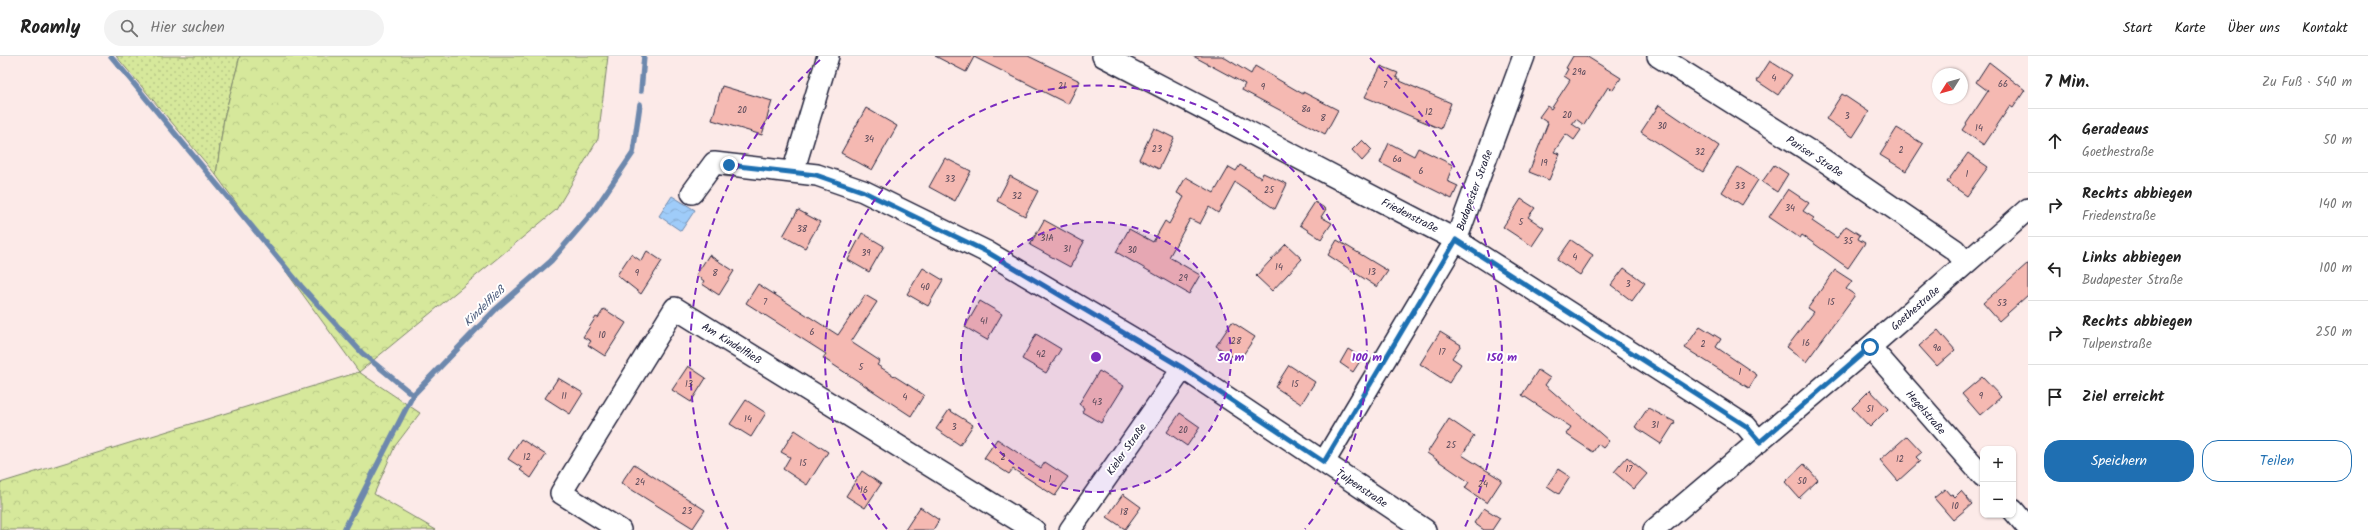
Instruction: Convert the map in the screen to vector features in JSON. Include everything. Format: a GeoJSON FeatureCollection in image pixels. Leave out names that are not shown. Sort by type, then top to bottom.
{"type":"FeatureCollection","features":[{"type":"Feature","properties":{"kind":"street"},"geometry":{"type":"LineString","coordinates":[[793,172],[828,56]]}},
{"type":"Feature","properties":{"kind":"street","name":"Friedenstraße"},"geometry":{"type":"LineString","coordinates":[[1103,56],[1456,240],[1746,426],[1760,442]]}},
{"type":"Feature","properties":{"kind":"street","name":"Budapester Straße"},"geometry":{"type":"LineString","coordinates":[[1324,462],[1456,240],[1524,56]]}},
{"type":"Feature","properties":{"kind":"street","name":"Pariser Straße"},"geometry":{"type":"LineString","coordinates":[[1658,56],[1822,159],[1955,250],[1966,263]]}},
{"type":"Feature","properties":{"kind":"street","name":"Tulpenstraße"},"geometry":{"type":"LineString","coordinates":[[692,193],[714,163],[816,175],[862,191],[987,252],[1183,368],[1425,530]]}},
{"type":"Feature","properties":{"kind":"street","name":"Goethestraße"},"geometry":{"type":"LineString","coordinates":[[1654,530],[1760,442],[2028,209]]}},
{"type":"Feature","properties":{"kind":"street","name":"Am Kindelfließ"},"geometry":{"type":"LineString","coordinates":[[620,530],[561,494],[675,308],[1034,530]]}},
{"type":"Feature","properties":{"kind":"street","name":"Hegelstraße"},"geometry":{"type":"LineString","coordinates":[[1870,347],[1980,473]]}},
{"type":"Feature","properties":{"kind":"street","name":"Kieler Straße"},"geometry":{"type":"LineString","coordinates":[[1070,530],[1183,368]]}},
{"type":"Feature","properties":{"kind":"street"},"geometry":{"type":"LineString","coordinates":[[2016,514],[2028,528]]}},
{"type":"Feature","properties":{"kind":"green space"},"geometry":{"type":"Polygon","coordinates":[[[116,56],[240,56],[224,118],[216,175],[116,56]]]}},
{"type":"Feature","properties":{"kind":"green space"},"geometry":{"type":"Polygon","coordinates":[[[240,56],[608,56],[598,139],[556,210],[359,372],[216,175],[224,118],[240,56]]]}},
{"type":"Feature","properties":{"kind":"green space"},"geometry":{"type":"Polygon","coordinates":[[[359,372],[420,413],[395,446],[374,494],[436,530],[0,530],[0,483],[359,372]]]}},
{"type":"Feature","properties":{"kind":"water"},"geometry":{"type":"Polygon","coordinates":[[[672,196],[695,210],[681,231],[659,216],[672,196]]]}},
{"type":"Feature","properties":{"kind":"building"},"geometry":{"type":"Polygon","coordinates":[[[935,56],[1028,56],[1080,81],[1068,104],[974,57],[966,72],[935,56]]]}},
{"type":"Feature","properties":{"kind":"building"},"geometry":{"type":"Polygon","coordinates":[[[1193,56],[1222,56],[1251,74],[1255,66],[1303,94],[1303,92],[1338,110],[1325,134],[1242,90],[1245,84],[1193,56]]]}},
{"type":"Feature","properties":{"kind":"building"},"geometry":{"type":"Polygon","coordinates":[[[1573,56],[1586,56],[1621,78],[1613,90],[1608,87],[1584,125],[1576,119],[1572,124],[1581,130],[1574,140],[1566,134],[1554,152],[1560,154],[1549,180],[1529,172],[1548,123],[1539,117],[1547,106],[1551,109],[1570,80],[1564,76],[1568,69],[1566,68],[1573,56]]]}},
{"type":"Feature","properties":{"kind":"building"},"geometry":{"type":"Polygon","coordinates":[[[1770,61],[1792,75],[1778,95],[1757,81],[1770,61]]]}},
{"type":"Feature","properties":{"kind":"building"},"geometry":{"type":"Polygon","coordinates":[[[1989,62],[2025,90],[2013,108],[2010,106],[1984,145],[1962,130],[1988,91],[1976,82],[1989,62]]]}},
{"type":"Feature","properties":{"kind":"building"},"geometry":{"type":"Polygon","coordinates":[[[1381,66],[1398,73],[1396,77],[1401,80],[1400,81],[1451,103],[1441,129],[1365,97],[1381,66]]]}},
{"type":"Feature","properties":{"kind":"building"},"geometry":{"type":"Polygon","coordinates":[[[722,86],[772,101],[762,135],[712,120],[722,86]]]}},
{"type":"Feature","properties":{"kind":"building"},"geometry":{"type":"Polygon","coordinates":[[[1842,94],[1869,112],[1853,137],[1826,119],[1842,94]]]}},
{"type":"Feature","properties":{"kind":"building"},"geometry":{"type":"Polygon","coordinates":[[[1659,105],[1719,146],[1703,172],[1641,132],[1659,105]]]}},
{"type":"Feature","properties":{"kind":"building"},"geometry":{"type":"Polygon","coordinates":[[[866,108],[897,126],[872,170],[841,153],[866,108]]]}},
{"type":"Feature","properties":{"kind":"building"},"geometry":{"type":"Polygon","coordinates":[[[1154,128],[1174,138],[1159,169],[1139,159],[1154,128]]]}},
{"type":"Feature","properties":{"kind":"building"},"geometry":{"type":"Polygon","coordinates":[[[1897,128],[1923,144],[1906,171],[1880,155],[1897,128]]]}},
{"type":"Feature","properties":{"kind":"building"},"geometry":{"type":"Polygon","coordinates":[[[1362,140],[1372,150],[1362,161],[1352,150],[1362,140]]]}},
{"type":"Feature","properties":{"kind":"building"},"geometry":{"type":"Polygon","coordinates":[[[1389,143],[1414,156],[1418,148],[1453,165],[1447,181],[1458,186],[1452,199],[1380,163],[1389,143]]]}},
{"type":"Feature","properties":{"kind":"building"},"geometry":{"type":"Polygon","coordinates":[[[1968,153],[1988,167],[1967,196],[1947,182],[1968,153]]]}},
{"type":"Feature","properties":{"kind":"building"},"geometry":{"type":"Polygon","coordinates":[[[945,158],[971,171],[955,201],[929,187],[945,158]]]}},
{"type":"Feature","properties":{"kind":"building"},"geometry":{"type":"Polygon","coordinates":[[[1240,165],[1261,178],[1263,173],[1287,184],[1275,209],[1235,182],[1218,213],[1209,207],[1200,224],[1190,219],[1169,257],[1200,275],[1189,294],[1116,252],[1129,229],[1153,242],[1165,221],[1169,224],[1184,197],[1177,193],[1186,177],[1214,193],[1229,167],[1236,171],[1240,165]]]}},
{"type":"Feature","properties":{"kind":"building"},"geometry":{"type":"Polygon","coordinates":[[[1774,165],[1788,174],[1777,192],[1762,182],[1774,165]]]}},
{"type":"Feature","properties":{"kind":"building"},"geometry":{"type":"Polygon","coordinates":[[[1738,167],[1758,180],[1742,205],[1722,192],[1738,167]]]}},
{"type":"Feature","properties":{"kind":"building"},"geometry":{"type":"Polygon","coordinates":[[[1010,176],[1038,191],[1025,216],[997,201],[1010,176]]]}},
{"type":"Feature","properties":{"kind":"building"},"geometry":{"type":"Polygon","coordinates":[[[1788,189],[1809,203],[1803,211],[1814,218],[1812,221],[1837,238],[1846,226],[1860,235],[1858,239],[1865,243],[1848,268],[1802,235],[1800,238],[1769,217],[1788,189]]]}},
{"type":"Feature","properties":{"kind":"building"},"geometry":{"type":"Polygon","coordinates":[[[1521,199],[1535,208],[1528,217],[1544,228],[1532,246],[1503,227],[1521,199]]]}},
{"type":"Feature","properties":{"kind":"building"},"geometry":{"type":"Polygon","coordinates":[[[1315,202],[1326,209],[1321,217],[1332,223],[1321,239],[1300,225],[1315,202]]]}},
{"type":"Feature","properties":{"kind":"building"},"geometry":{"type":"Polygon","coordinates":[[[798,210],[820,222],[805,248],[783,236],[798,210]]]}},
{"type":"Feature","properties":{"kind":"building"},"geometry":{"type":"Polygon","coordinates":[[[1044,220],[1084,242],[1070,267],[1030,245],[1044,220]]]}},
{"type":"Feature","properties":{"kind":"building"},"geometry":{"type":"Polygon","coordinates":[[[862,233],[884,246],[869,272],[848,260],[862,233]]]}},
{"type":"Feature","properties":{"kind":"building"},"geometry":{"type":"Polygon","coordinates":[[[1337,240],[1388,271],[1377,287],[1328,255],[1337,240]]]}},
{"type":"Feature","properties":{"kind":"building"},"geometry":{"type":"Polygon","coordinates":[[[1571,240],[1593,255],[1580,275],[1557,260],[1571,240]]]}},
{"type":"Feature","properties":{"kind":"building"},"geometry":{"type":"Polygon","coordinates":[[[1286,244],[1302,259],[1272,291],[1256,276],[1286,244]]]}},
{"type":"Feature","properties":{"kind":"building"},"geometry":{"type":"Polygon","coordinates":[[[647,251],[662,261],[641,294],[617,275],[631,254],[641,261],[647,251]]]}},
{"type":"Feature","properties":{"kind":"building"},"geometry":{"type":"Polygon","coordinates":[[[709,255],[734,271],[719,295],[702,284],[704,281],[696,275],[709,255]]]}},
{"type":"Feature","properties":{"kind":"building"},"geometry":{"type":"Polygon","coordinates":[[[2028,263],[2028,295],[1999,321],[1983,303],[2028,263]]]}},
{"type":"Feature","properties":{"kind":"building"},"geometry":{"type":"Polygon","coordinates":[[[923,268],[943,280],[928,306],[907,294],[923,268]]]}},
{"type":"Feature","properties":{"kind":"building"},"geometry":{"type":"Polygon","coordinates":[[[1624,268],[1645,283],[1632,301],[1611,285],[1624,268]]]}},
{"type":"Feature","properties":{"kind":"building"},"geometry":{"type":"Polygon","coordinates":[[[1835,270],[1852,281],[1846,289],[1855,295],[1806,362],[1787,347],[1814,312],[1808,308],[1835,270]]]}},
{"type":"Feature","properties":{"kind":"building"},"geometry":{"type":"Polygon","coordinates":[[[758,284],[838,335],[865,295],[877,302],[851,342],[880,361],[877,365],[924,395],[911,416],[823,358],[826,354],[746,303],[758,284]]]}},
{"type":"Feature","properties":{"kind":"building"},"geometry":{"type":"Polygon","coordinates":[[[980,301],[1002,314],[987,340],[965,327],[980,301]]]}},
{"type":"Feature","properties":{"kind":"building"},"geometry":{"type":"Polygon","coordinates":[[[604,309],[626,323],[605,356],[588,345],[591,341],[583,337],[596,317],[598,318],[604,309]]]}},
{"type":"Feature","properties":{"kind":"building"},"geometry":{"type":"Polygon","coordinates":[[[1232,322],[1255,337],[1239,361],[1216,346],[1232,322]]]}},
{"type":"Feature","properties":{"kind":"building"},"geometry":{"type":"Polygon","coordinates":[[[1700,326],[1721,339],[1716,347],[1757,375],[1749,388],[1685,348],[1700,326]]]}},
{"type":"Feature","properties":{"kind":"building"},"geometry":{"type":"Polygon","coordinates":[[[1938,330],[1955,350],[1937,366],[1919,346],[1938,330]]]}},
{"type":"Feature","properties":{"kind":"building"},"geometry":{"type":"Polygon","coordinates":[[[1440,332],[1461,345],[1452,358],[1461,364],[1449,383],[1420,364],[1440,332]]]}},
{"type":"Feature","properties":{"kind":"building"},"geometry":{"type":"Polygon","coordinates":[[[1036,334],[1061,349],[1046,373],[1022,359],[1036,334]]]}},
{"type":"Feature","properties":{"kind":"building"},"geometry":{"type":"Polygon","coordinates":[[[1348,349],[1362,358],[1353,372],[1340,363],[1348,349]]]}},
{"type":"Feature","properties":{"kind":"building"},"geometry":{"type":"Polygon","coordinates":[[[1289,365],[1315,382],[1301,404],[1275,387],[1289,365]]]}},
{"type":"Feature","properties":{"kind":"building"},"geometry":{"type":"Polygon","coordinates":[[[688,366],[706,378],[691,402],[672,390],[688,366]]]}},
{"type":"Feature","properties":{"kind":"building"},"geometry":{"type":"Polygon","coordinates":[[[1538,370],[1550,378],[1545,385],[1609,441],[1603,448],[1598,444],[1593,452],[1566,434],[1571,427],[1522,395],[1538,370]]]}},
{"type":"Feature","properties":{"kind":"building"},"geometry":{"type":"Polygon","coordinates":[[[1099,371],[1124,386],[1101,423],[1082,412],[1084,408],[1079,404],[1099,371]]]}},
{"type":"Feature","properties":{"kind":"building"},"geometry":{"type":"Polygon","coordinates":[[[1982,377],[2001,397],[1980,415],[1962,394],[1982,377]]]}},
{"type":"Feature","properties":{"kind":"building"},"geometry":{"type":"Polygon","coordinates":[[[558,378],[583,393],[570,414],[545,398],[558,378]]]}},
{"type":"Feature","properties":{"kind":"building"},"geometry":{"type":"Polygon","coordinates":[[[1870,390],[1888,409],[1870,427],[1852,408],[1870,390]]]}},
{"type":"Feature","properties":{"kind":"building"},"geometry":{"type":"Polygon","coordinates":[[[746,400],[766,413],[751,437],[730,424],[746,400]]]}},
{"type":"Feature","properties":{"kind":"building"},"geometry":{"type":"Polygon","coordinates":[[[1648,408],[1675,422],[1661,444],[1635,427],[1648,408]]]}},
{"type":"Feature","properties":{"kind":"building"},"geometry":{"type":"Polygon","coordinates":[[[949,410],[973,425],[960,445],[936,429],[949,410]]]}},
{"type":"Feature","properties":{"kind":"building"},"geometry":{"type":"Polygon","coordinates":[[[1180,413],[1200,427],[1187,446],[1167,432],[1180,413]]]}},
{"type":"Feature","properties":{"kind":"building"},"geometry":{"type":"Polygon","coordinates":[[[1449,419],[1474,436],[1462,455],[1502,480],[1487,503],[1465,488],[1469,482],[1427,453],[1449,419]]]}},
{"type":"Feature","properties":{"kind":"building"},"geometry":{"type":"Polygon","coordinates":[[[795,430],[828,452],[807,485],[783,469],[790,457],[781,452],[795,430]]]}},
{"type":"Feature","properties":{"kind":"building"},"geometry":{"type":"Polygon","coordinates":[[[1907,436],[1922,452],[1916,457],[1920,461],[1898,481],[1880,460],[1907,436]]]}},
{"type":"Feature","properties":{"kind":"building"},"geometry":{"type":"Polygon","coordinates":[[[521,439],[546,455],[531,478],[520,470],[522,468],[508,459],[521,439]]]}},
{"type":"Feature","properties":{"kind":"building"},"geometry":{"type":"Polygon","coordinates":[[[997,439],[1041,468],[1045,462],[1068,477],[1055,496],[1013,469],[1009,474],[984,458],[997,439]]]}},
{"type":"Feature","properties":{"kind":"building"},"geometry":{"type":"Polygon","coordinates":[[[1627,457],[1647,474],[1634,489],[1614,472],[1627,457]]]}},
{"type":"Feature","properties":{"kind":"building"},"geometry":{"type":"Polygon","coordinates":[[[634,464],[705,510],[693,528],[621,483],[634,464]]]}},
{"type":"Feature","properties":{"kind":"building"},"geometry":{"type":"Polygon","coordinates":[[[1804,464],[1818,480],[1799,498],[1785,482],[1804,464]]]}},
{"type":"Feature","properties":{"kind":"building"},"geometry":{"type":"Polygon","coordinates":[[[1558,469],[1570,477],[1559,494],[1547,486],[1558,469]]]}},
{"type":"Feature","properties":{"kind":"building"},"geometry":{"type":"Polygon","coordinates":[[[862,471],[881,484],[865,508],[846,496],[862,471]]]}},
{"type":"Feature","properties":{"kind":"building"},"geometry":{"type":"Polygon","coordinates":[[[1945,489],[1950,495],[1952,494],[1955,497],[1961,491],[1972,504],[1953,520],[1934,498],[1945,489]]]}},
{"type":"Feature","properties":{"kind":"building"},"geometry":{"type":"Polygon","coordinates":[[[1123,494],[1141,507],[1125,529],[1107,517],[1123,494]]]}},
{"type":"Feature","properties":{"kind":"building"},"geometry":{"type":"Polygon","coordinates":[[[920,507],[939,520],[933,530],[905,530],[920,507]]]}},
{"type":"Feature","properties":{"kind":"building"},"geometry":{"type":"Polygon","coordinates":[[[1484,508],[1500,518],[1492,530],[1484,530],[1474,523],[1484,508]]]}},
{"type":"Feature","properties":{"kind":"waterway"},"geometry":{"type":"LineString","coordinates":[[111,56],[301,286],[362,353],[413,395]]}},
{"type":"Feature","properties":{"kind":"waterway","name":"Kindelfließ"},"geometry":{"type":"LineString","coordinates":[[641,91],[644,56]]}},
{"type":"Feature","properties":{"kind":"waterway","name":"Kindelfließ"},"geometry":{"type":"LineString","coordinates":[[344,530],[413,395],[496,309],[551,261],[593,212],[633,153],[640,104]]}},
{"type":"Feature","properties":{"kind":"route"},"geometry":{"type":"LineString","coordinates":[[729,165],[816,175],[862,191],[987,252],[1183,368],[1324,462],[1456,240],[1746,426],[1760,442],[1870,347]]}}]}
